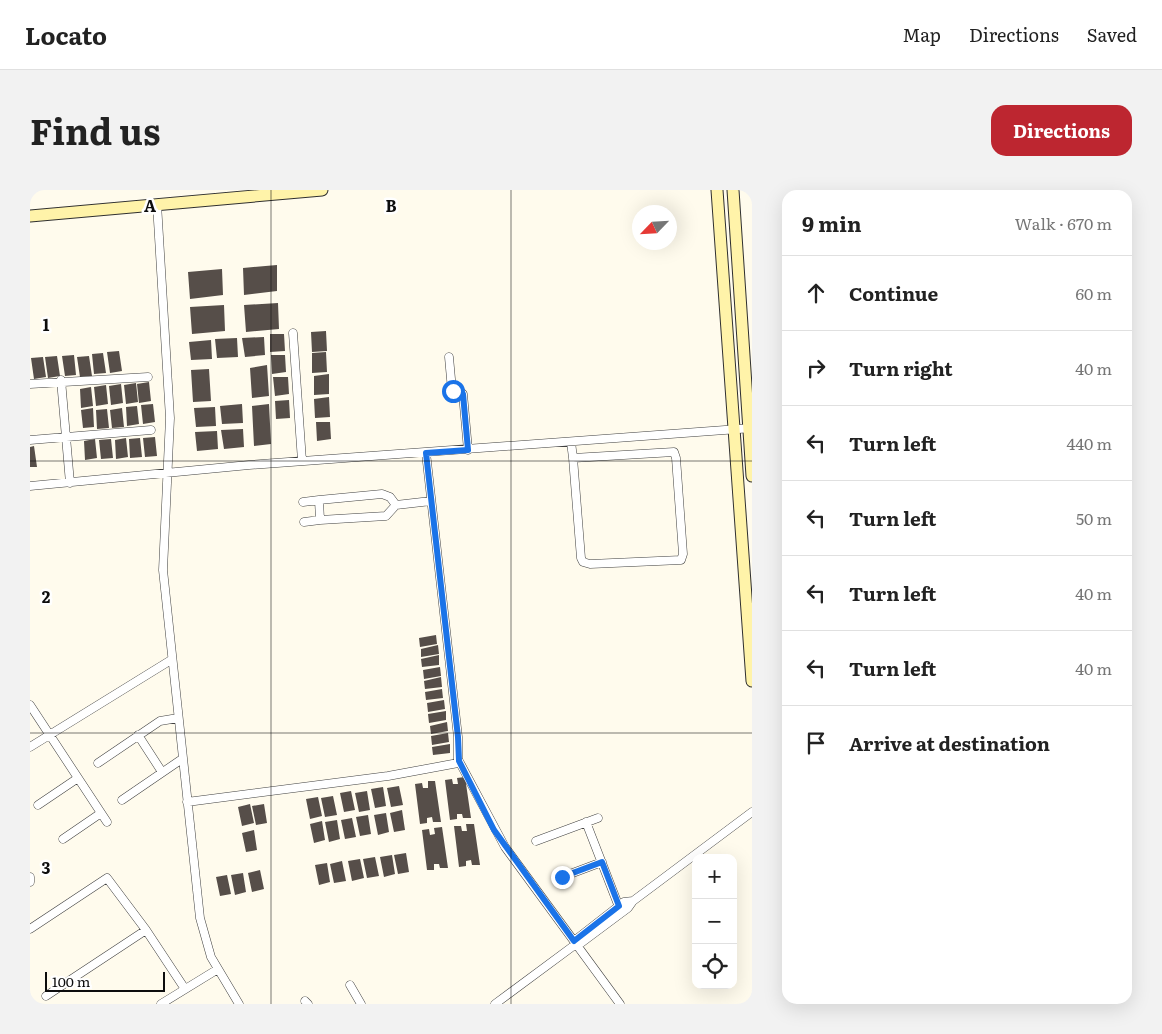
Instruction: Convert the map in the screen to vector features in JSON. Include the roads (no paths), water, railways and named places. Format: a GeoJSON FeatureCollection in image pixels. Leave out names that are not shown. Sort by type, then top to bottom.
{"type":"FeatureCollection","features":[{"type":"Feature","properties":{"kind":"street"},"geometry":{"type":"LineString","coordinates":[[30,216],[322,190]]}},
{"type":"Feature","properties":{"kind":"street"},"geometry":{"type":"LineString","coordinates":[[717,190],[752,681]]}},
{"type":"Feature","properties":{"kind":"street"},"geometry":{"type":"LineString","coordinates":[[733,190],[751,428],[752,476]]}},
{"type":"Feature","properties":{"kind":"street"},"geometry":{"type":"LineString","coordinates":[[157,204],[170,418],[163,570],[171,660],[200,918],[211,957],[239,1004]]}},
{"type":"Feature","properties":{"kind":"street"},"geometry":{"type":"LineString","coordinates":[[293,333],[302,461]]}},
{"type":"Feature","properties":{"kind":"street"},"geometry":{"type":"LineString","coordinates":[[449,357],[452,390],[460,391],[463,394],[468,450]]}},
{"type":"Feature","properties":{"kind":"street"},"geometry":{"type":"LineString","coordinates":[[30,384],[61,380],[148,377]]}},
{"type":"Feature","properties":{"kind":"street"},"geometry":{"type":"LineString","coordinates":[[61,380],[70,483]]}},
{"type":"Feature","properties":{"kind":"street"},"geometry":{"type":"LineString","coordinates":[[30,486],[302,461],[751,428]]}},
{"type":"Feature","properties":{"kind":"street"},"geometry":{"type":"LineString","coordinates":[[30,440],[151,430]]}},
{"type":"Feature","properties":{"kind":"street"},"geometry":{"type":"LineString","coordinates":[[638,436],[639,453]]}},
{"type":"Feature","properties":{"kind":"street"},"geometry":{"type":"LineString","coordinates":[[620,438],[621,455]]}},
{"type":"Feature","properties":{"kind":"street"},"geometry":{"type":"LineString","coordinates":[[572,442],[573,458],[583,562],[590,564],[681,560],[683,554],[676,454],[670,451],[573,458]]}},
{"type":"Feature","properties":{"kind":"street"},"geometry":{"type":"LineString","coordinates":[[426,453],[458,737],[459,761],[494,830],[620,1004]]}},
{"type":"Feature","properties":{"kind":"street"},"geometry":{"type":"LineString","coordinates":[[303,502],[382,494],[390,497],[396,504]]}},
{"type":"Feature","properties":{"kind":"street"},"geometry":{"type":"LineString","coordinates":[[319,500],[320,520]]}},
{"type":"Feature","properties":{"kind":"street"},"geometry":{"type":"LineString","coordinates":[[304,522],[386,516],[396,504],[431,501]]}},
{"type":"Feature","properties":{"kind":"street"},"geometry":{"type":"LineString","coordinates":[[30,747],[171,660]]}},
{"type":"Feature","properties":{"kind":"street"},"geometry":{"type":"LineString","coordinates":[[30,705],[107,822]]}},
{"type":"Feature","properties":{"kind":"street"},"geometry":{"type":"LineString","coordinates":[[98,763],[160,721],[178,718]]}},
{"type":"Feature","properties":{"kind":"street"},"geometry":{"type":"LineString","coordinates":[[138,735],[162,772]]}},
{"type":"Feature","properties":{"kind":"street"},"geometry":{"type":"LineString","coordinates":[[122,800],[182,759]]}},
{"type":"Feature","properties":{"kind":"street"},"geometry":{"type":"LineString","coordinates":[[187,802],[388,776],[455,765],[459,761]]}},
{"type":"Feature","properties":{"kind":"street"},"geometry":{"type":"LineString","coordinates":[[38,805],[78,778]]}},
{"type":"Feature","properties":{"kind":"street"},"geometry":{"type":"LineString","coordinates":[[496,1004],[576,943],[628,908],[632,901],[752,812]]}},
{"type":"Feature","properties":{"kind":"street"},"geometry":{"type":"LineString","coordinates":[[63,839],[101,813]]}},
{"type":"Feature","properties":{"kind":"street"},"geometry":{"type":"LineString","coordinates":[[536,841],[598,818]]}},
{"type":"Feature","properties":{"kind":"street"},"geometry":{"type":"LineString","coordinates":[[586,822],[619,906]]}},
{"type":"Feature","properties":{"kind":"street"},"geometry":{"type":"LineString","coordinates":[[562,877],[602,862]]}},
{"type":"Feature","properties":{"kind":"street"},"geometry":{"type":"LineString","coordinates":[[30,877],[30,882]]}},
{"type":"Feature","properties":{"kind":"street"},"geometry":{"type":"LineString","coordinates":[[30,929],[107,878],[146,930],[185,989]]}},
{"type":"Feature","properties":{"kind":"street"},"geometry":{"type":"LineString","coordinates":[[576,943],[624,902],[632,901]]}},
{"type":"Feature","properties":{"kind":"street"},"geometry":{"type":"LineString","coordinates":[[46,996],[146,930]]}},
{"type":"Feature","properties":{"kind":"street"},"geometry":{"type":"LineString","coordinates":[[161,1004],[218,969]]}},
{"type":"Feature","properties":{"kind":"street"},"geometry":{"type":"LineString","coordinates":[[350,985],[361,1004]]}}]}
